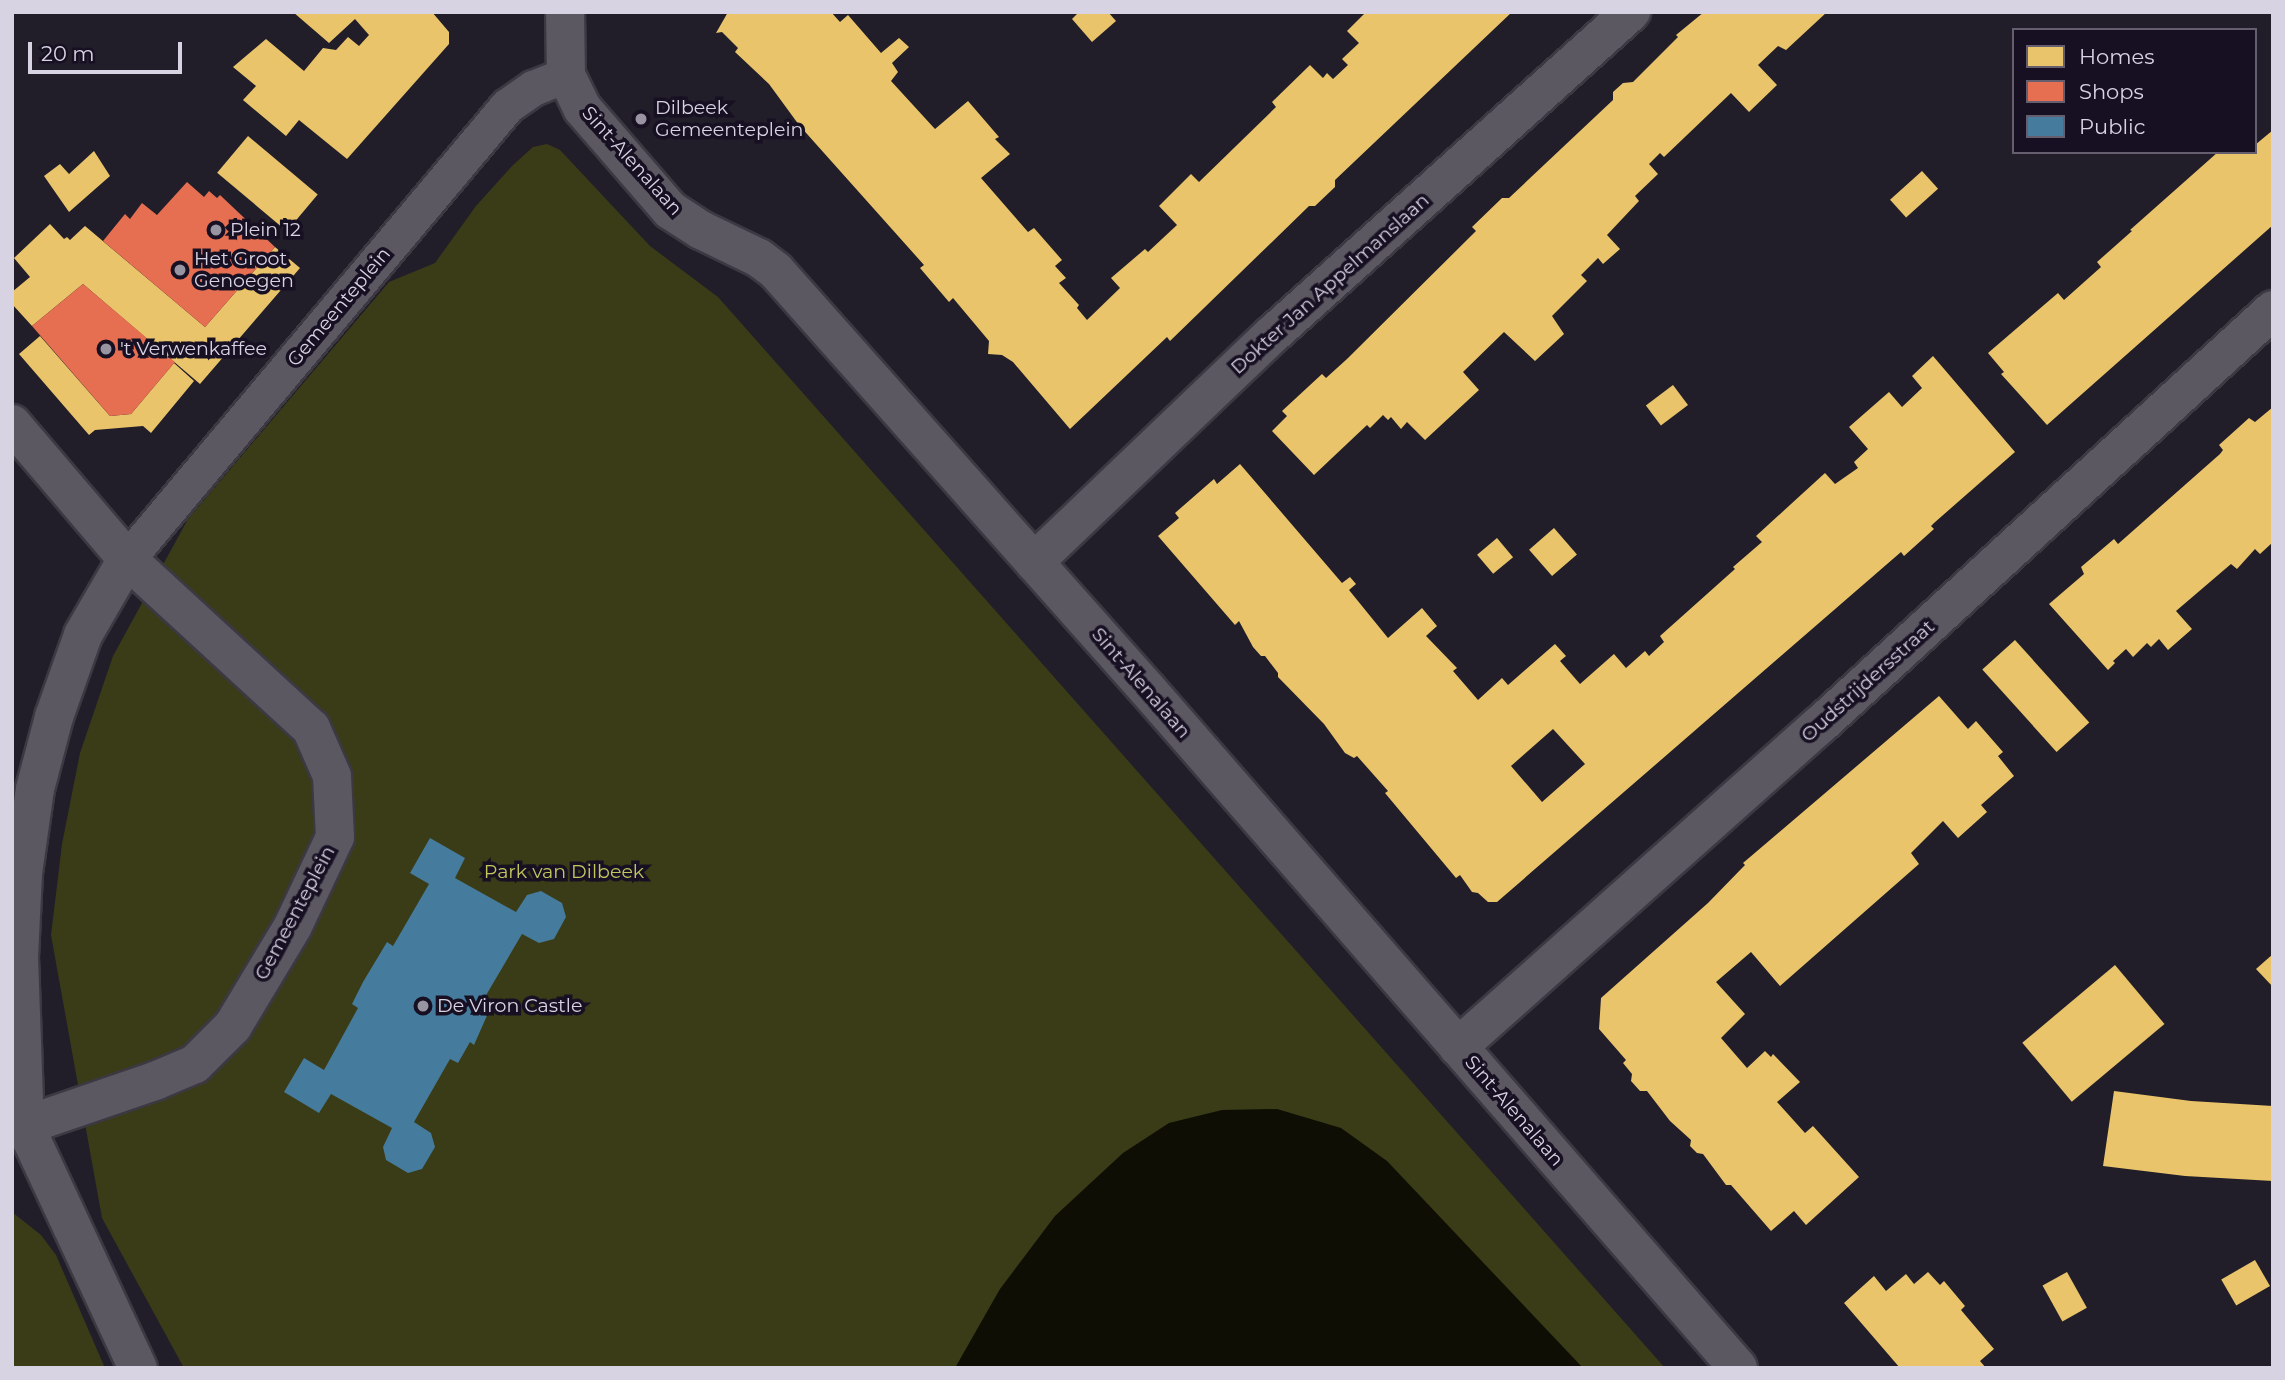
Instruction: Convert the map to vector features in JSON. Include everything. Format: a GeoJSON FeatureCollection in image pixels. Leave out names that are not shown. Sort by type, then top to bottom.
{"type":"FeatureCollection","features":[{"type":"Feature","properties":{"kind":"street","name":"Sint-Alenalaan"},"geometry":{"type":"LineString","coordinates":[[565,12],[566,75],[582,108],[670,210],[701,230],[759,258],[776,271],[1034,562],[1738,1368]]}},
{"type":"Feature","properties":{"kind":"street","name":"Dokter Jan Appelmanslaan"},"geometry":{"type":"LineString","coordinates":[[1034,562],[1273,334],[1631,12]]}},
{"type":"Feature","properties":{"kind":"street","name":"Gemeenteplein"},"geometry":{"type":"LineString","coordinates":[[138,1368],[19,1128],[19,957],[23,873],[35,789],[54,717],[83,635],[127,559],[507,106],[533,88],[566,75]]}},
{"type":"Feature","properties":{"kind":"street","name":"Oudstrijdersstraat"},"geometry":{"type":"LineString","coordinates":[[1458,1047],[1821,724],[2273,310]]}},
{"type":"Feature","properties":{"kind":"street"},"geometry":{"type":"LineString","coordinates":[[12,424],[127,559]]}},
{"type":"Feature","properties":{"kind":"street","name":"Gemeenteplein"},"geometry":{"type":"LineString","coordinates":[[19,1128],[155,1082],[195,1064],[233,1026],[293,926],[335,838],[331,776],[311,728],[127,559]]}},
{"type":"Feature","properties":{"kind":"green space","name":"Park van Dilbeek"},"geometry":{"type":"Polygon","coordinates":[[[547,144],[560,150],[650,246],[718,297],[1665,1368],[184,1368],[102,1218],[51,935],[62,844],[80,753],[113,656],[188,519],[389,282],[435,263],[476,206],[512,166],[533,147],[547,144]]]}},
{"type":"Feature","properties":{"kind":"green space"},"geometry":{"type":"Polygon","coordinates":[[[12,1212],[41,1235],[56,1255],[105,1368],[12,1368],[12,1212]]]}},
{"type":"Feature","properties":{"kind":"shaded area"},"geometry":{"type":"Polygon","coordinates":[[[1277,1109],[1341,1128],[1387,1161],[1583,1368],[955,1368],[1000,1289],[1055,1216],[1123,1153],[1169,1123],[1222,1110],[1277,1109]]]}},
{"type":"Feature","properties":{"kind":"building: Homes"},"geometry":{"type":"Polygon","coordinates":[[[293,12],[432,12],[449,32],[449,44],[347,159],[299,120],[286,136],[243,100],[256,86],[233,67],[266,39],[304,71],[323,48],[336,50],[348,37],[359,46],[369,35],[355,19],[329,43],[293,12]]]}},
{"type":"Feature","properties":{"kind":"building: Homes"},"geometry":{"type":"Polygon","coordinates":[[[728,12],[831,12],[840,22],[848,15],[881,53],[899,38],[909,47],[892,63],[898,72],[891,81],[935,129],[968,101],[999,137],[995,139],[1010,154],[981,178],[1028,232],[1034,228],[1062,260],[1055,266],[1066,278],[1059,283],[1079,305],[1077,308],[1087,320],[1120,288],[1111,278],[1145,249],[1148,252],[1177,225],[1159,206],[1191,174],[1199,182],[1276,107],[1272,102],[1310,65],[1323,78],[1327,73],[1333,79],[1348,65],[1342,59],[1359,43],[1347,31],[1366,12],[1512,12],[1335,180],[1335,187],[1315,206],[1309,206],[1170,341],[1167,337],[1070,429],[1013,362],[1002,355],[988,354],[989,341],[953,298],[949,302],[920,268],[924,265],[799,125],[769,84],[735,52],[738,48],[722,32],[716,33],[728,12]]]}},
{"type":"Feature","properties":{"kind":"building: Homes"},"geometry":{"type":"Polygon","coordinates":[[[1079,12],[1108,12],[1116,21],[1092,42],[1072,19],[1079,12]]]}},
{"type":"Feature","properties":{"kind":"building: Homes"},"geometry":{"type":"Polygon","coordinates":[[[1704,12],[1827,12],[1786,50],[1778,46],[1758,65],[1777,85],[1749,112],[1731,93],[1664,157],[1660,153],[1649,164],[1658,174],[1635,196],[1639,201],[1607,235],[1620,249],[1603,264],[1598,258],[1581,275],[1587,281],[1552,316],[1564,334],[1535,361],[1504,332],[1463,372],[1479,390],[1425,440],[1407,422],[1401,429],[1391,417],[1388,420],[1383,415],[1370,428],[1367,425],[1314,475],[1272,431],[1287,416],[1282,411],[1322,374],[1326,378],[1347,359],[1476,231],[1472,227],[1502,198],[1509,198],[1613,100],[1613,92],[1623,83],[1633,82],[1678,37],[1676,35],[1704,12]]]}},
{"type":"Feature","properties":{"kind":"building: Homes"},"geometry":{"type":"Polygon","coordinates":[[[2273,130],[2273,225],[2047,425],[2001,374],[2004,372],[1988,353],[2058,293],[2064,300],[2101,267],[2097,262],[2132,231],[2130,230],[2216,154],[2257,154],[2257,143],[2273,130]]]}},
{"type":"Feature","properties":{"kind":"building: Homes"},"geometry":{"type":"Polygon","coordinates":[[[248,136],[318,194],[287,231],[217,173],[248,136]]]}},
{"type":"Feature","properties":{"kind":"building: Homes"},"geometry":{"type":"Polygon","coordinates":[[[94,151],[110,176],[69,212],[44,176],[60,164],[69,174],[94,151]]]}},
{"type":"Feature","properties":{"kind":"building: Homes"},"geometry":{"type":"Polygon","coordinates":[[[1922,171],[1938,189],[1906,218],[1890,200],[1922,171]]]}},
{"type":"Feature","properties":{"kind":"building: Homes"},"geometry":{"type":"Polygon","coordinates":[[[50,224],[64,239],[67,237],[70,240],[85,226],[205,327],[275,247],[300,268],[200,384],[83,284],[32,326],[12,304],[12,292],[30,277],[14,258],[50,224]]]}},
{"type":"Feature","properties":{"kind":"building: Homes"},"geometry":{"type":"Polygon","coordinates":[[[40,336],[110,416],[131,414],[174,363],[194,381],[151,433],[143,426],[95,430],[89,435],[19,354],[40,336]]]}},
{"type":"Feature","properties":{"kind":"building: Homes"},"geometry":{"type":"Polygon","coordinates":[[[1933,356],[2015,452],[1934,523],[1931,526],[1934,529],[1904,556],[1901,552],[1497,902],[1488,902],[1478,893],[1472,892],[1460,875],[1456,878],[1385,793],[1388,791],[1357,756],[1354,758],[1345,753],[1324,724],[1278,677],[1278,673],[1265,656],[1261,656],[1253,647],[1239,621],[1235,625],[1158,536],[1179,518],[1175,513],[1214,479],[1217,484],[1240,464],[1342,583],[1350,577],[1356,584],[1349,590],[1388,638],[1422,608],[1437,626],[1426,636],[1457,668],[1453,671],[1478,700],[1502,678],[1508,685],[1555,644],[1566,656],[1560,661],[1580,684],[1614,654],[1626,668],[1645,651],[1649,656],[1664,642],[1660,636],[1762,542],[1756,536],[1825,473],[1835,484],[1858,468],[1854,462],[1868,449],[1849,427],[1889,392],[1902,407],[1922,388],[1912,376],[1933,356]],[[1553,729],[1511,766],[1542,802],[1585,764],[1553,729]]]}},
{"type":"Feature","properties":{"kind":"building: Homes"},"geometry":{"type":"Polygon","coordinates":[[[1673,385],[1688,405],[1661,425],[1646,405],[1673,385]]]}},
{"type":"Feature","properties":{"kind":"building: Homes"},"geometry":{"type":"Polygon","coordinates":[[[2273,407],[2273,542],[2260,554],[2255,549],[2237,569],[2231,564],[2176,611],[2192,629],[2168,650],[2159,639],[2151,647],[2147,643],[2133,657],[2126,649],[2108,670],[2049,604],[2084,574],[2081,567],[2114,539],[2118,544],[2220,454],[2223,450],[2219,445],[2249,418],[2255,422],[2273,407]]]}},
{"type":"Feature","properties":{"kind":"building: Homes"},"geometry":{"type":"Polygon","coordinates":[[[1554,528],[1577,554],[1552,576],[1529,550],[1554,528]]]}},
{"type":"Feature","properties":{"kind":"building: Homes"},"geometry":{"type":"Polygon","coordinates":[[[1497,538],[1513,557],[1493,574],[1477,555],[1497,538]]]}},
{"type":"Feature","properties":{"kind":"building: Homes"},"geometry":{"type":"Polygon","coordinates":[[[2015,640],[2089,722],[2057,752],[1982,669],[2015,640]]]}},
{"type":"Feature","properties":{"kind":"building: Homes"},"geometry":{"type":"Polygon","coordinates":[[[1939,696],[1968,729],[1976,721],[2003,752],[1998,756],[2014,776],[1981,805],[1987,812],[1958,838],[1943,821],[1911,853],[1919,864],[1780,986],[1751,952],[1716,982],[1745,1014],[1721,1038],[1747,1068],[1765,1051],[1771,1057],[1773,1054],[1800,1082],[1777,1102],[1805,1133],[1813,1126],[1859,1177],[1806,1225],[1794,1211],[1771,1231],[1731,1185],[1726,1185],[1703,1154],[1697,1153],[1690,1146],[1691,1140],[1670,1121],[1647,1091],[1640,1091],[1631,1081],[1632,1074],[1623,1063],[1626,1060],[1599,1029],[1601,998],[1708,903],[1745,865],[1743,863],[1939,696]]]}},
{"type":"Feature","properties":{"kind":"building: Homes"},"geometry":{"type":"Polygon","coordinates":[[[2273,954],[2273,987],[2256,969],[2273,954]]]}},
{"type":"Feature","properties":{"kind":"building: Homes"},"geometry":{"type":"Polygon","coordinates":[[[2115,965],[2164,1024],[2072,1102],[2022,1043],[2115,965]]]}},
{"type":"Feature","properties":{"kind":"building: Homes"},"geometry":{"type":"Polygon","coordinates":[[[2114,1091],[2191,1101],[2273,1106],[2273,1181],[2185,1176],[2103,1166],[2114,1091]]]}},
{"type":"Feature","properties":{"kind":"building: Homes"},"geometry":{"type":"Polygon","coordinates":[[[2255,1260],[2270,1286],[2236,1305],[2221,1280],[2255,1260]]]}},
{"type":"Feature","properties":{"kind":"building: Homes"},"geometry":{"type":"Polygon","coordinates":[[[1928,1272],[1940,1285],[1944,1281],[1965,1306],[1961,1310],[1994,1349],[1980,1361],[1986,1368],[1900,1368],[1844,1303],[1874,1276],[1886,1291],[1906,1274],[1914,1284],[1928,1272]]]}},
{"type":"Feature","properties":{"kind":"building: Homes"},"geometry":{"type":"Polygon","coordinates":[[[2067,1272],[2087,1308],[2062,1321],[2043,1286],[2067,1272]]]}},
{"type":"Feature","properties":{"kind":"building: Shops"},"geometry":{"type":"Polygon","coordinates":[[[187,182],[204,197],[209,191],[217,198],[220,195],[275,247],[205,327],[103,241],[125,214],[130,219],[142,203],[157,215],[187,182]]]}},
{"type":"Feature","properties":{"kind":"building: Shops","name":"'t Verwenkaffee"},"geometry":{"type":"Polygon","coordinates":[[[83,284],[175,362],[131,414],[110,416],[32,326],[83,284]]]}},
{"type":"Feature","properties":{"kind":"building: Public","name":"De Viron Castle"},"geometry":{"type":"Polygon","coordinates":[[[430,838],[465,858],[455,878],[516,912],[527,895],[541,891],[562,903],[566,917],[554,939],[539,943],[522,934],[485,997],[493,1002],[474,1045],[470,1042],[458,1063],[450,1059],[414,1122],[431,1133],[435,1147],[422,1169],[408,1173],[386,1160],[383,1147],[392,1128],[331,1094],[319,1113],[284,1092],[304,1058],[324,1070],[358,1008],[352,1004],[363,982],[387,942],[393,946],[429,884],[410,873],[430,838]]]}},
{"type":"Feature","properties":{"kind":"place","name":"Dilbeek Gemeenteplein"},"geometry":{"type":"Point","coordinates":[641,119]}},
{"type":"Feature","properties":{"kind":"place","name":"Plein 12"},"geometry":{"type":"Point","coordinates":[216,230]}},
{"type":"Feature","properties":{"kind":"place","name":"Het Groot Genoegen"},"geometry":{"type":"Point","coordinates":[180,270]}},
{"type":"Feature","properties":{"kind":"place","name":"'t Verwenkaffee"},"geometry":{"type":"Point","coordinates":[106,349]}},
{"type":"Feature","properties":{"kind":"place","name":"De Viron Castle"},"geometry":{"type":"Point","coordinates":[423,1006]}}]}
